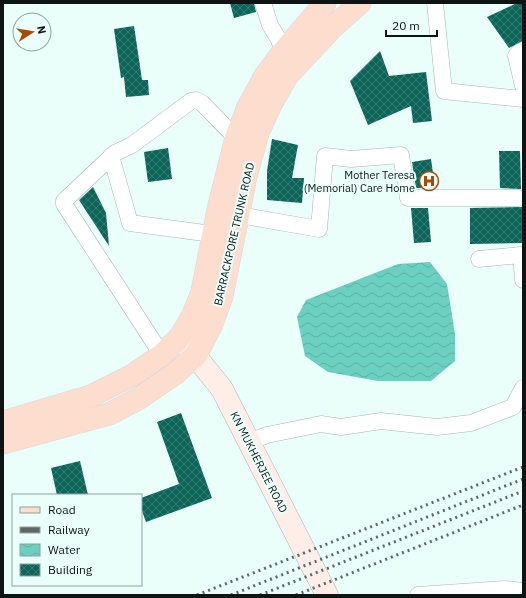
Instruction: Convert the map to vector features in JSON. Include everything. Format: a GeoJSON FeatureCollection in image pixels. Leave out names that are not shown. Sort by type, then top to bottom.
{"type":"FeatureCollection","features":[{"type":"Feature","properties":{"kind":"main road","name":"BARRACKPORE TRUNK ROAD"},"geometry":{"type":"LineString","coordinates":[[3,422],[91,396],[130,376],[162,355],[180,337],[193,315],[202,292],[208,268],[212,234],[236,138],[256,92],[283,52],[324,3]]}},
{"type":"Feature","properties":{"kind":"main road","name":"BARRACKPORE TRUNK ROAD"},"geometry":{"type":"LineString","coordinates":[[3,443],[109,414],[138,399],[176,373],[196,355],[212,324],[222,296],[246,176],[258,133],[270,106],[287,76],[333,27],[360,3]]}},
{"type":"Feature","properties":{"kind":"street"},"geometry":{"type":"LineString","coordinates":[[263,3],[270,25],[283,52]]}},
{"type":"Feature","properties":{"kind":"street"},"geometry":{"type":"LineString","coordinates":[[435,3],[444,91],[523,99]]}},
{"type":"Feature","properties":{"kind":"street"},"geometry":{"type":"LineString","coordinates":[[523,50],[518,52],[516,56],[523,86]]}},
{"type":"Feature","properties":{"kind":"street"},"geometry":{"type":"LineString","coordinates":[[162,355],[64,203],[64,200],[115,152],[132,145],[191,101],[196,100],[202,103],[236,138]]}},
{"type":"Feature","properties":{"kind":"street"},"geometry":{"type":"LineString","coordinates":[[239,215],[319,230],[324,156],[351,159],[401,155],[408,198],[519,198]]}},
{"type":"Feature","properties":{"kind":"street"},"geometry":{"type":"LineString","coordinates":[[111,156],[130,222],[212,234]]}},
{"type":"Feature","properties":{"kind":"street"},"geometry":{"type":"LineString","coordinates":[[479,259],[521,255],[523,280]]}},
{"type":"Feature","properties":{"kind":"street","name":"KN MUKHERJEE ROAD"},"geometry":{"type":"LineString","coordinates":[[180,337],[222,389],[327,595]]}},
{"type":"Feature","properties":{"kind":"street"},"geometry":{"type":"LineString","coordinates":[[250,442],[267,435],[320,424],[341,426],[382,421],[437,427],[471,422],[513,407],[523,388]]}},
{"type":"Feature","properties":{"kind":"street"},"geometry":{"type":"LineString","coordinates":[[418,595],[505,589],[523,591]]}},
{"type":"Feature","properties":{"kind":"water"},"geometry":{"type":"Polygon","coordinates":[[[430,262],[447,284],[455,334],[455,361],[431,381],[378,381],[328,372],[305,356],[297,317],[306,300],[398,264],[430,262]]]}},
{"type":"Feature","properties":{"kind":"building"},"geometry":{"type":"Polygon","coordinates":[[[230,3],[254,3],[256,12],[234,18],[230,3]]]}},
{"type":"Feature","properties":{"kind":"building"},"geometry":{"type":"Polygon","coordinates":[[[517,3],[523,3],[523,41],[509,48],[487,17],[517,3]]]}},
{"type":"Feature","properties":{"kind":"building"},"geometry":{"type":"Polygon","coordinates":[[[134,26],[142,80],[148,80],[149,95],[126,97],[124,77],[121,78],[114,29],[134,26]]]}},
{"type":"Feature","properties":{"kind":"building"},"geometry":{"type":"Polygon","coordinates":[[[380,51],[389,76],[426,72],[432,121],[413,123],[411,106],[368,125],[350,81],[380,51]]]}},
{"type":"Feature","properties":{"kind":"building"},"geometry":{"type":"Polygon","coordinates":[[[272,139],[298,145],[292,178],[304,178],[302,203],[267,200],[267,171],[272,139]]]}},
{"type":"Feature","properties":{"kind":"building"},"geometry":{"type":"Polygon","coordinates":[[[168,148],[172,179],[148,182],[144,152],[168,148]]]}},
{"type":"Feature","properties":{"kind":"building"},"geometry":{"type":"Polygon","coordinates":[[[499,151],[520,151],[521,189],[500,188],[499,151]]]}},
{"type":"Feature","properties":{"kind":"building"},"geometry":{"type":"Polygon","coordinates":[[[431,159],[435,188],[416,188],[412,162],[431,159]]]}},
{"type":"Feature","properties":{"kind":"building"},"geometry":{"type":"Polygon","coordinates":[[[93,187],[106,213],[109,246],[79,200],[93,187]]]}},
{"type":"Feature","properties":{"kind":"building"},"geometry":{"type":"Polygon","coordinates":[[[523,207],[523,243],[470,244],[470,208],[523,207]]]}},
{"type":"Feature","properties":{"kind":"building"},"geometry":{"type":"Polygon","coordinates":[[[411,208],[428,208],[431,242],[414,243],[411,208]]]}},
{"type":"Feature","properties":{"kind":"building"},"geometry":{"type":"Polygon","coordinates":[[[181,413],[212,498],[146,522],[142,511],[142,498],[179,484],[157,422],[181,413]]]}},
{"type":"Feature","properties":{"kind":"building"},"geometry":{"type":"Polygon","coordinates":[[[80,461],[88,494],[57,494],[51,468],[80,461]]]}},
{"type":"Feature","properties":{"kind":"railway"},"geometry":{"type":"LineString","coordinates":[[197,595],[523,467]]}},
{"type":"Feature","properties":{"kind":"railway"},"geometry":{"type":"LineString","coordinates":[[231,595],[523,479]]}},
{"type":"Feature","properties":{"kind":"railway"},"geometry":{"type":"LineString","coordinates":[[260,595],[523,491]]}},
{"type":"Feature","properties":{"kind":"railway"},"geometry":{"type":"LineString","coordinates":[[296,595],[523,505]]}},
{"type":"Feature","properties":{"kind":"place","name":"Mother Teresa (Memorial) Care Home"},"geometry":{"type":"Point","coordinates":[429,181]}}]}
